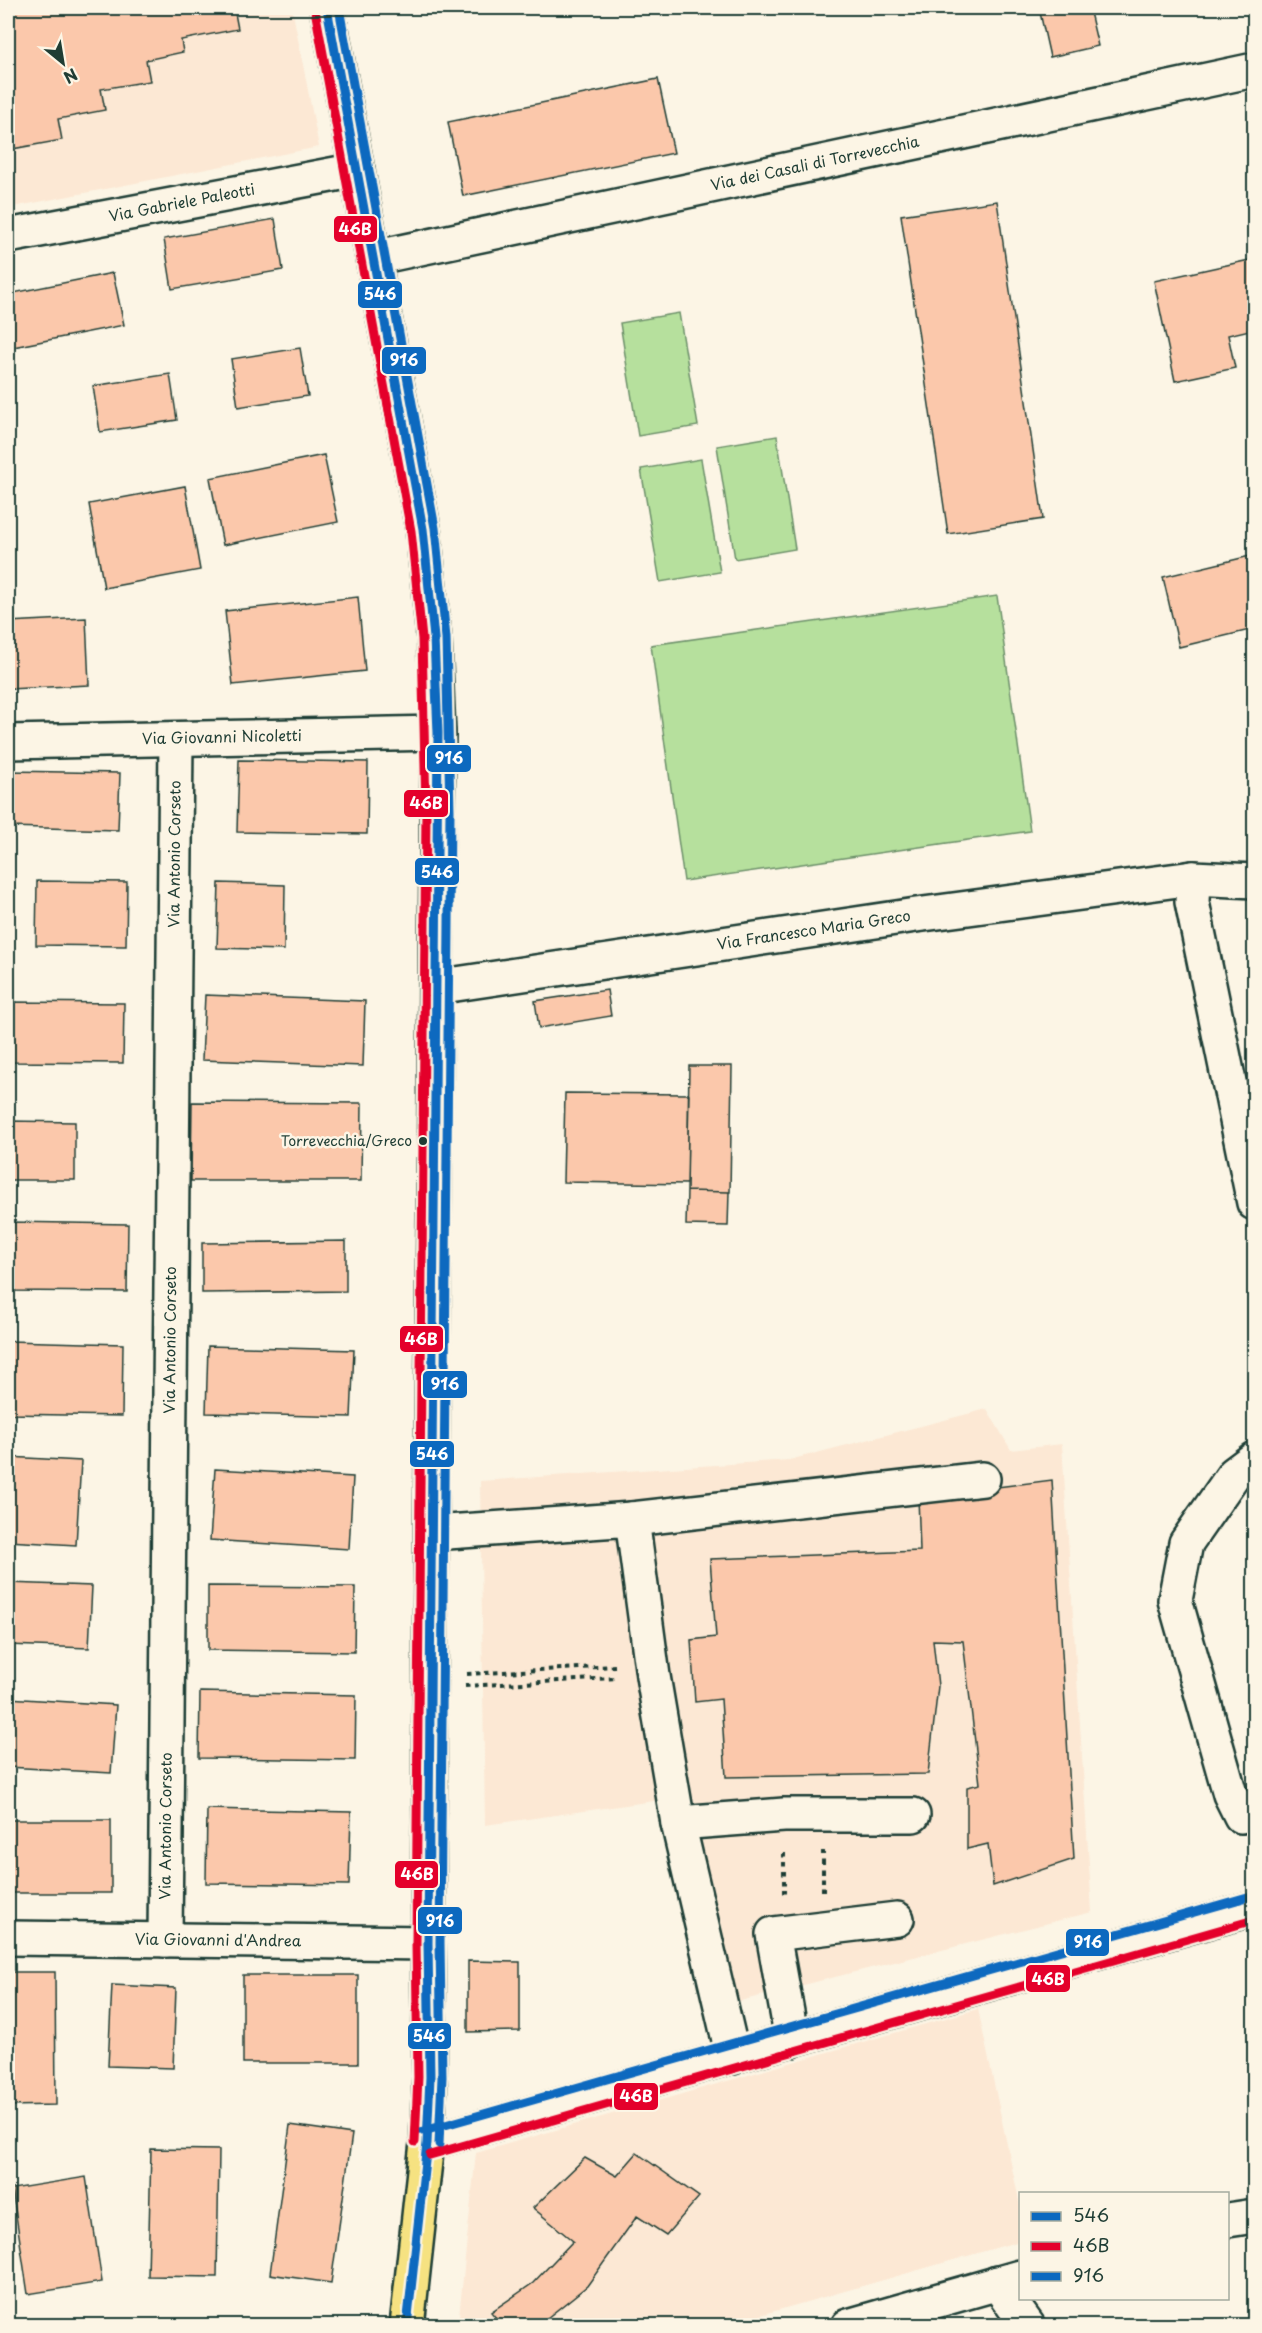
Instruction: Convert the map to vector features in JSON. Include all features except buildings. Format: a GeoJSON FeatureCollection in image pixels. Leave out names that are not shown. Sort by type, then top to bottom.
{"type":"FeatureCollection","features":[{"type":"Feature","properties":{"kind":"main road"},"geometry":{"type":"LineString","coordinates":[[327,8],[423,529],[434,638],[438,733],[432,1682],[428,1943],[430,2077],[428,2143],[407,2325]]}},
{"type":"Feature","properties":{"kind":"street","name":"Via dei Casali di Torrevecchia"},"geometry":{"type":"LineString","coordinates":[[373,258],[1254,70]]}},
{"type":"Feature","properties":{"kind":"street","name":"Via Gabriele Paleotti"},"geometry":{"type":"LineString","coordinates":[[8,236],[357,170]]}},
{"type":"Feature","properties":{"kind":"street","name":"Via Giovanni Nicoletti"},"geometry":{"type":"LineString","coordinates":[[8,742],[438,733]]}},
{"type":"Feature","properties":{"kind":"street","name":"Via Antonio Corseto"},"geometry":{"type":"LineString","coordinates":[[165,1940],[176,739]]}},
{"type":"Feature","properties":{"kind":"street","name":"Via Francesco Maria Greco"},"geometry":{"type":"LineString","coordinates":[[436,987],[916,915],[1193,878],[1254,881]]}},
{"type":"Feature","properties":{"kind":"street"},"geometry":{"type":"LineString","coordinates":[[1193,878],[1192,902],[1254,1203]]}},
{"type":"Feature","properties":{"kind":"street"},"geometry":{"type":"LineString","coordinates":[[1254,1459],[1234,1474],[1186,1543],[1175,1600],[1230,1794],[1241,1816],[1254,1812]]}},
{"type":"Feature","properties":{"kind":"street"},"geometry":{"type":"LineString","coordinates":[[433,1533],[632,1519],[983,1479]]}},
{"type":"Feature","properties":{"kind":"street"},"geometry":{"type":"LineString","coordinates":[[632,1519],[652,1670],[678,1823],[733,2057]]}},
{"type":"Feature","properties":{"kind":"street"},"geometry":{"type":"LineString","coordinates":[[678,1823],[784,1815],[913,1815]]}},
{"type":"Feature","properties":{"kind":"street"},"geometry":{"type":"LineString","coordinates":[[428,2143],[1254,1908]]}},
{"type":"Feature","properties":{"kind":"street"},"geometry":{"type":"LineString","coordinates":[[792,2040],[772,1934],[897,1919]]}},
{"type":"Feature","properties":{"kind":"street","name":"Via Giovanni d'Andrea"},"geometry":{"type":"LineString","coordinates":[[8,1938],[428,1943]]}},
{"type":"Feature","properties":{"kind":"street"},"geometry":{"type":"LineString","coordinates":[[1229,2220],[1254,2216]]}},
{"type":"Feature","properties":{"kind":"street"},"geometry":{"type":"LineString","coordinates":[[848,2325],[1009,2280],[1028,2325]]}},
{"type":"Feature","properties":{"kind":"path"},"geometry":{"type":"LineString","coordinates":[[432,1682],[652,1670]]}},
{"type":"Feature","properties":{"kind":"path"},"geometry":{"type":"LineString","coordinates":[[432,1682],[652,1670]]}},
{"type":"Feature","properties":{"kind":"path"},"geometry":{"type":"LineString","coordinates":[[784,1815],[784,1933]]}},
{"type":"Feature","properties":{"kind":"path"},"geometry":{"type":"LineString","coordinates":[[822,1928],[823,1815]]}},
{"type":"Feature","properties":{"kind":"shaded area"},"geometry":{"type":"Polygon","coordinates":[[[8,8],[292,8],[319,147],[8,208],[8,8]]]}},
{"type":"Feature","properties":{"kind":"shaded area"},"geometry":{"type":"Polygon","coordinates":[[[987,1409],[1011,1450],[1062,1444],[1092,1912],[736,2002],[675,1798],[485,1825],[480,1481],[789,1460],[987,1409]]]}},
{"type":"Feature","properties":{"kind":"shaded area"},"geometry":{"type":"Polygon","coordinates":[[[978,2009],[1019,2200],[1019,2241],[726,2325],[458,2326],[476,2153],[978,2009]]]}},
{"type":"Feature","properties":{"kind":"green space"},"geometry":{"type":"Polygon","coordinates":[[[679,313],[698,426],[638,436],[620,323],[679,313]]]}},
{"type":"Feature","properties":{"kind":"green space"},"geometry":{"type":"Polygon","coordinates":[[[777,436],[795,549],[735,559],[717,446],[777,436]]]}},
{"type":"Feature","properties":{"kind":"green space"},"geometry":{"type":"Polygon","coordinates":[[[701,459],[720,572],[660,582],[641,469],[701,459]]]}},
{"type":"Feature","properties":{"kind":"green space"},"geometry":{"type":"Polygon","coordinates":[[[997,596],[1030,831],[684,881],[651,645],[997,596]]]}},
{"type":"Feature","properties":{"kind":"transit line","name":"546"},"geometry":{"type":"LineString","coordinates":[[327,8],[423,529],[434,638],[438,733],[428,1943],[430,2077],[427,2143],[407,2326]]}},
{"type":"Feature","properties":{"kind":"transit line","name":"916"},"geometry":{"type":"LineString","coordinates":[[339,8],[435,528],[446,638],[450,810],[440,1943],[442,2077],[439,2144]]}},
{"type":"Feature","properties":{"kind":"transit line","name":"46B"},"geometry":{"type":"LineString","coordinates":[[315,10],[411,531],[422,639],[426,810],[416,1943],[418,2077],[415,2142]]}},
{"type":"Feature","properties":{"kind":"transit line","name":"916"},"geometry":{"type":"LineString","coordinates":[[424,2131],[1251,1896]]}},
{"type":"Feature","properties":{"kind":"transit line","name":"46B"},"geometry":{"type":"LineString","coordinates":[[430,2155],[1254,1920]]}},
{"type":"Feature","properties":{"kind":"place","name":"Torrevecchia/Greco"},"geometry":{"type":"Point","coordinates":[423,1141]}}]}
